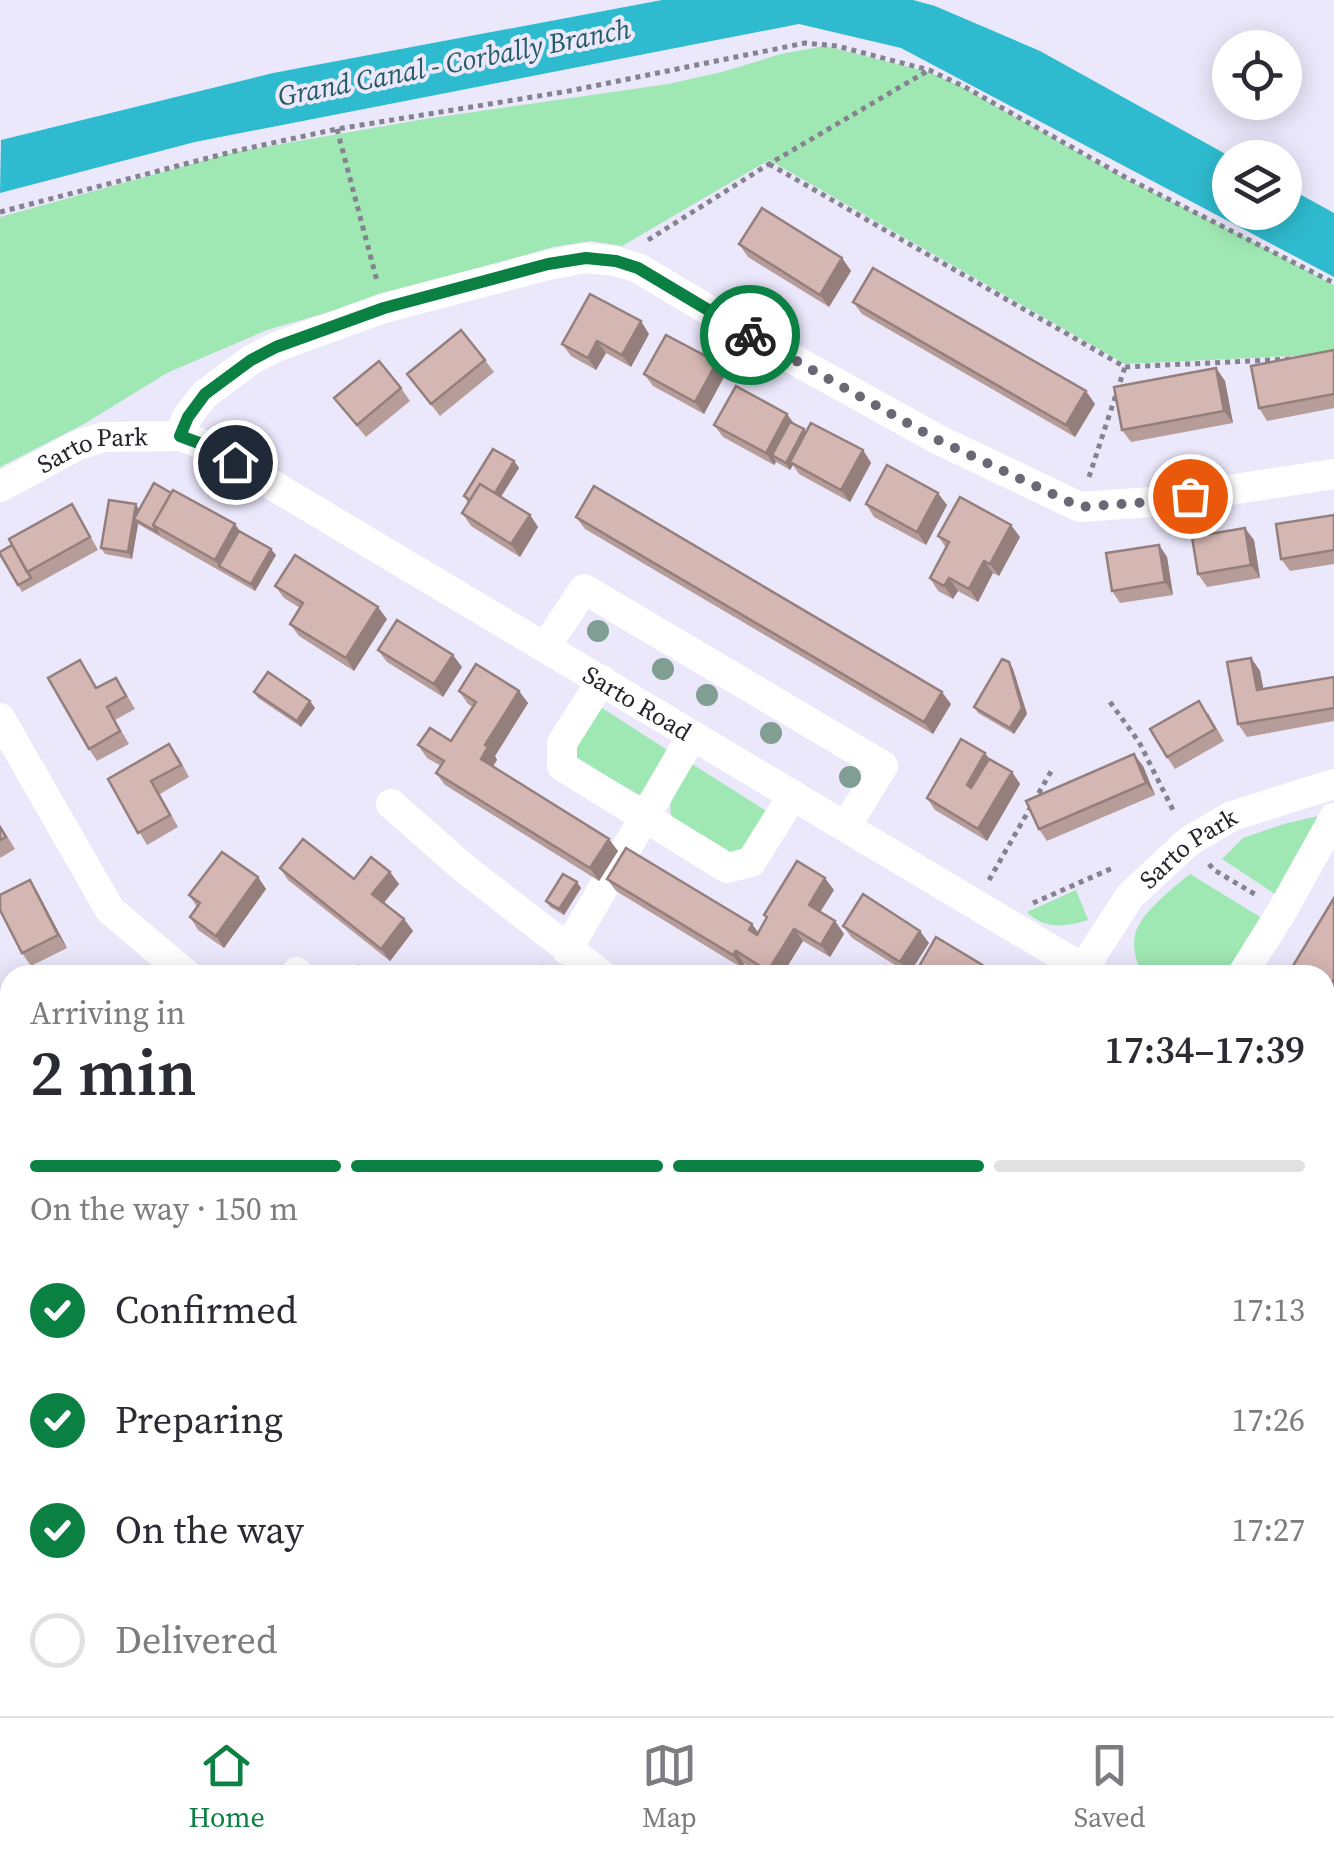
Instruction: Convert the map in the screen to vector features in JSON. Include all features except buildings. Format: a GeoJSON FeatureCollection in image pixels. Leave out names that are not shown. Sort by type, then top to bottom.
{"type":"FeatureCollection","features":[{"type":"Feature","properties":{"kind":"street","name":"Sarto Park"},"geometry":{"type":"LineString","coordinates":[[0,487],[76,446],[103,437],[180,436],[205,394],[276,347],[384,308],[548,264],[586,258],[638,268],[936,439],[1080,507],[1151,502],[1334,474]]}},
{"type":"Feature","properties":{"kind":"street","name":"Sarto Road"},"geometry":{"type":"LineString","coordinates":[[180,436],[207,446],[546,646],[1073,965]]}},
{"type":"Feature","properties":{"kind":"street"},"geometry":{"type":"LineString","coordinates":[[546,646],[584,589],[883,766],[846,826]]}},
{"type":"Feature","properties":{"kind":"street"},"geometry":{"type":"LineString","coordinates":[[602,680],[562,743],[562,766],[727,868],[751,862],[793,795]]}},
{"type":"Feature","properties":{"kind":"street"},"geometry":{"type":"LineString","coordinates":[[0,718],[110,910],[175,965]]}},
{"type":"Feature","properties":{"kind":"street"},"geometry":{"type":"LineString","coordinates":[[567,950],[692,736]]}},
{"type":"Feature","properties":{"kind":"street","name":"Sarto Park"},"geometry":{"type":"LineString","coordinates":[[1091,965],[1130,896],[1190,841],[1232,816],[1334,784]]}},
{"type":"Feature","properties":{"kind":"street"},"geometry":{"type":"LineString","coordinates":[[391,804],[465,870],[588,965]]}},
{"type":"Feature","properties":{"kind":"street"},"geometry":{"type":"LineString","coordinates":[[1248,965],[1334,818]]}},
{"type":"Feature","properties":{"kind":"path"},"geometry":{"type":"LineString","coordinates":[[0,212],[234,150],[569,91],[805,42],[837,46],[929,70],[1125,177],[1334,282]]}},
{"type":"Feature","properties":{"kind":"path"},"geometry":{"type":"LineString","coordinates":[[616,261],[769,164],[929,70]]}},
{"type":"Feature","properties":{"kind":"path"},"geometry":{"type":"LineString","coordinates":[[337,130],[384,308]]}},
{"type":"Feature","properties":{"kind":"path"},"geometry":{"type":"LineString","coordinates":[[769,164],[1125,367],[1296,359]]}},
{"type":"Feature","properties":{"kind":"path"},"geometry":{"type":"LineString","coordinates":[[1080,507],[1125,367]]}},
{"type":"Feature","properties":{"kind":"path"},"geometry":{"type":"LineString","coordinates":[[987,912],[1054,768]]}},
{"type":"Feature","properties":{"kind":"path"},"geometry":{"type":"LineString","coordinates":[[987,912],[1118,865]]}},
{"type":"Feature","properties":{"kind":"green space"},"geometry":{"type":"Polygon","coordinates":[[[825,46],[929,72],[1212,221],[1212,230],[1230,230],[1334,285],[1334,354],[1125,364],[769,160],[622,246],[591,241],[553,247],[267,330],[167,373],[84,424],[0,467],[0,217],[235,152],[425,119],[668,84],[825,46]]]}},
{"type":"Feature","properties":{"kind":"green space"},"geometry":{"type":"Polygon","coordinates":[[[596,704],[675,755],[646,795],[575,758],[576,736],[596,704]]]}},
{"type":"Feature","properties":{"kind":"green space"},"geometry":{"type":"Polygon","coordinates":[[[692,764],[771,814],[750,850],[734,854],[672,817],[673,796],[692,764]]]}},
{"type":"Feature","properties":{"kind":"green space"},"geometry":{"type":"Polygon","coordinates":[[[1318,816],[1278,896],[1222,859],[1243,838],[1318,816]]]}},
{"type":"Feature","properties":{"kind":"green space"},"geometry":{"type":"Polygon","coordinates":[[[1190,874],[1265,920],[1240,965],[1139,965],[1135,935],[1143,918],[1190,874]]]}},
{"type":"Feature","properties":{"kind":"green space"},"geometry":{"type":"Polygon","coordinates":[[[1076,890],[1088,920],[1056,925],[1041,922],[1027,912],[1076,890]]]}},
{"type":"Feature","properties":{"kind":"water","name":"Grand Canal - Corbally Branch"},"geometry":{"type":"Polygon","coordinates":[[[662,0],[913,0],[1040,51],[1212,146],[1212,212],[901,48],[799,24],[195,142],[0,193],[1,140],[273,73],[662,0]]]}},
{"type":"Feature","properties":{"kind":"water"},"geometry":{"type":"Polygon","coordinates":[[[1302,195],[1334,213],[1334,277],[1245,230],[1302,230],[1302,195]]]}},
{"type":"Feature","properties":{"kind":"way so far"},"geometry":{"type":"LineString","coordinates":[[750,335],[936,439],[1080,507],[1190,496]]}},
{"type":"Feature","properties":{"kind":"route"},"geometry":{"type":"LineString","coordinates":[[235,462],[180,436],[205,394],[251,360],[276,347],[384,308],[548,264],[586,258],[638,268],[750,335]]}}]}
